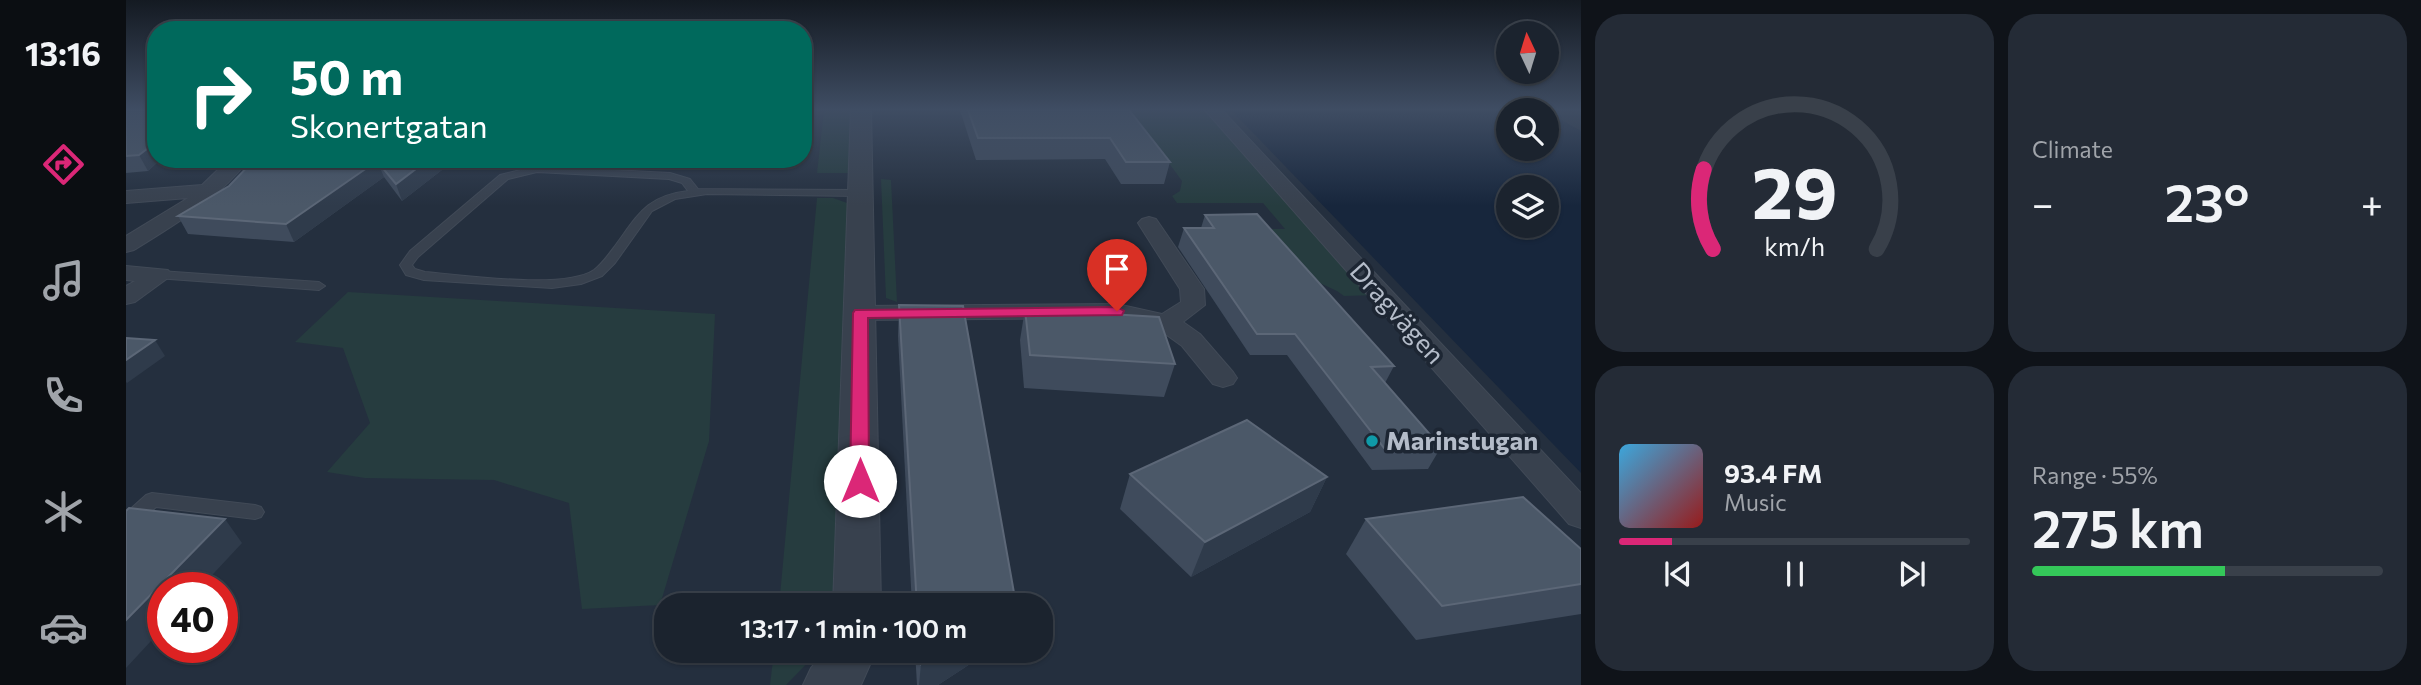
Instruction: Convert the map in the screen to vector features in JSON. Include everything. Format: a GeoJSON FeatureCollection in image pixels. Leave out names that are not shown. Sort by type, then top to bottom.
{"type":"FeatureCollection","features":[{"type":"Feature","properties":{"kind":"street"},"geometry":{"type":"LineString","coordinates":[[857,593],[860,142]]}},
{"type":"Feature","properties":{"kind":"street","name":"Dragvägen"},"geometry":{"type":"LineString","coordinates":[[1242,142],[1581,515]]}},
{"type":"Feature","properties":{"kind":"street"},"geometry":{"type":"LineString","coordinates":[[126,245],[190,207],[232,168]]}},
{"type":"Feature","properties":{"kind":"street"},"geometry":{"type":"LineString","coordinates":[[126,197],[211,190]]}},
{"type":"Feature","properties":{"kind":"street"},"geometry":{"type":"LineString","coordinates":[[1149,223],[1192,289],[1193,305],[1166,323]]}},
{"type":"Feature","properties":{"kind":"street"},"geometry":{"type":"LineString","coordinates":[[126,273],[160,275]]}},
{"type":"Feature","properties":{"kind":"street"},"geometry":{"type":"LineString","coordinates":[[126,297],[160,275]]}},
{"type":"Feature","properties":{"kind":"street"},"geometry":{"type":"LineString","coordinates":[[860,313],[1117,311],[1166,323],[1191,340],[1223,378]]}},
{"type":"Feature","properties":{"kind":"street"},"geometry":{"type":"LineString","coordinates":[[829,685],[839,676],[845,663]]}},
{"type":"Feature","properties":{"kind":"lane"},"geometry":{"type":"LineString","coordinates":[[695,193],[686,181],[670,176],[537,169],[518,172],[504,177],[414,254],[406,265],[410,272],[424,276],[552,284],[581,280],[598,273],[611,260],[648,209],[671,196],[695,193],[859,193]]}},
{"type":"Feature","properties":{"kind":"lane"},"geometry":{"type":"LineString","coordinates":[[160,275],[319,286]]}},
{"type":"Feature","properties":{"kind":"lane"},"geometry":{"type":"LineString","coordinates":[[126,524],[152,500],[255,512]]}},
{"type":"Feature","properties":{"kind":"green space"},"geometry":{"type":"Polygon","coordinates":[[[820,142],[850,142],[850,173],[817,173],[820,142]]]}},
{"type":"Feature","properties":{"kind":"green space"},"geometry":{"type":"Polygon","coordinates":[[[1150,142],[1234,142],[1377,295],[1344,296],[1309,278],[1266,229],[1285,229],[1263,203],[1177,203],[1172,196],[1180,191],[1182,181],[1150,142]]]}},
{"type":"Feature","properties":{"kind":"green space"},"geometry":{"type":"Polygon","coordinates":[[[881,179],[891,180],[897,302],[886,298],[881,179]]]}},
{"type":"Feature","properties":{"kind":"green space"},"geometry":{"type":"Polygon","coordinates":[[[817,198],[833,198],[850,204],[834,593],[780,593],[817,198]]]}},
{"type":"Feature","properties":{"kind":"green space"},"geometry":{"type":"Polygon","coordinates":[[[348,292],[715,314],[709,441],[664,593],[654,593],[654,605],[582,609],[569,503],[494,480],[365,478],[327,472],[370,423],[343,348],[295,342],[348,292]]]}},
{"type":"Feature","properties":{"kind":"green space"},"geometry":{"type":"Polygon","coordinates":[[[773,663],[807,663],[786,685],[770,685],[773,663]]]}},
{"type":"Feature","properties":{"kind":"water"},"geometry":{"type":"Polygon","coordinates":[[[1262,142],[1496,142],[1496,161],[1559,161],[1559,142],[1581,142],[1581,473],[1262,142]]]}},
{"type":"Feature","properties":{"kind":"building"},"geometry":{"type":"Polygon","coordinates":[[[126,142],[147,142],[147,149],[139,155],[126,156],[126,142]]]}},
{"type":"Feature","properties":{"kind":"building"},"geometry":{"type":"Polygon","coordinates":[[[1113,142],[1154,142],[1170,162],[1126,162],[1113,142]]]}},
{"type":"Feature","properties":{"kind":"building"},"geometry":{"type":"Polygon","coordinates":[[[246,168],[367,168],[286,224],[178,216],[229,186],[246,168]]]}},
{"type":"Feature","properties":{"kind":"building"},"geometry":{"type":"Polygon","coordinates":[[[383,168],[417,168],[396,184],[383,168]]]}},
{"type":"Feature","properties":{"kind":"building"},"geometry":{"type":"Polygon","coordinates":[[[1257,214],[1394,366],[1371,367],[1441,447],[1384,448],[1295,334],[1257,334],[1184,228],[1214,228],[1205,215],[1257,214]]]}},
{"type":"Feature","properties":{"kind":"building"},"geometry":{"type":"Polygon","coordinates":[[[899,305],[963,306],[1014,593],[916,593],[899,305]]]}},
{"type":"Feature","properties":{"kind":"building"},"geometry":{"type":"Polygon","coordinates":[[[1025,309],[1159,317],[1175,364],[1030,355],[1025,309]]]}},
{"type":"Feature","properties":{"kind":"building"},"geometry":{"type":"Polygon","coordinates":[[[126,338],[155,340],[126,360],[126,338]]]}},
{"type":"Feature","properties":{"kind":"building"},"geometry":{"type":"Polygon","coordinates":[[[1247,420],[1327,477],[1205,542],[1130,474],[1247,420]]]}},
{"type":"Feature","properties":{"kind":"building"},"geometry":{"type":"Polygon","coordinates":[[[1523,497],[1581,549],[1581,584],[1442,606],[1366,519],[1523,497]]]}},
{"type":"Feature","properties":{"kind":"building"},"geometry":{"type":"Polygon","coordinates":[[[129,508],[225,519],[173,572],[147,572],[147,599],[126,620],[126,511],[129,508]]]}},
{"type":"Feature","properties":{"kind":"place","name":"Marinstugan"},"geometry":{"type":"Point","coordinates":[1372,441]}},
{"type":"Feature","properties":{"kind":"route"},"geometry":{"type":"LineString","coordinates":[[860,481],[860,313],[1117,311]]}}]}
